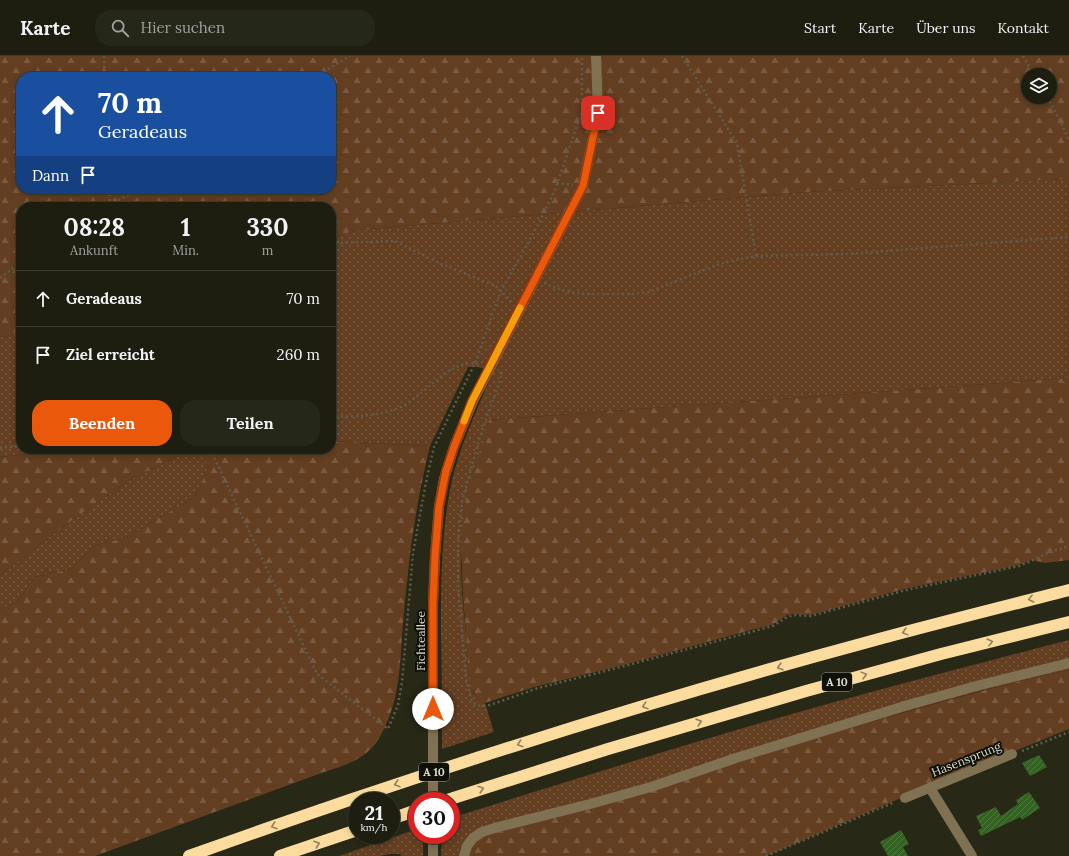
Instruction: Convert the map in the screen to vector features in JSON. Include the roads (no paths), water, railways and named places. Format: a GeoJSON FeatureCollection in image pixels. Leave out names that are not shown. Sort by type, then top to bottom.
{"type":"FeatureCollection","features":[{"type":"Feature","properties":{"kind":"highway","name":"A 10"},"geometry":{"type":"LineString","coordinates":[[189,856],[451,766],[590,722],[865,642],[1069,590]]}},
{"type":"Feature","properties":{"kind":"highway","name":"A 10"},"geometry":{"type":"LineString","coordinates":[[460,796],[608,749],[806,690],[1069,622]]}},
{"type":"Feature","properties":{"kind":"highway"},"geometry":{"type":"LineString","coordinates":[[280,856],[348,833]]}},
{"type":"Feature","properties":{"kind":"street","name":"Fichteallee"},"geometry":{"type":"LineString","coordinates":[[433,792],[434,578],[436,533],[444,479],[461,427],[472,401],[583,186],[598,113],[596,56]]}},
{"type":"Feature","properties":{"kind":"street"},"geometry":{"type":"LineString","coordinates":[[464,856],[467,846],[473,838],[482,832],[651,787],[736,758],[908,705],[1069,663]]}},
{"type":"Feature","properties":{"kind":"street","name":"Hasensprung"},"geometry":{"type":"LineString","coordinates":[[905,798],[1012,754]]}},
{"type":"Feature","properties":{"kind":"street","name":"Hasensprung"},"geometry":{"type":"LineString","coordinates":[[930,788],[972,856]]}},
{"type":"Feature","properties":{"kind":"street"},"geometry":{"type":"LineString","coordinates":[[433,844],[433,856]]}}]}
